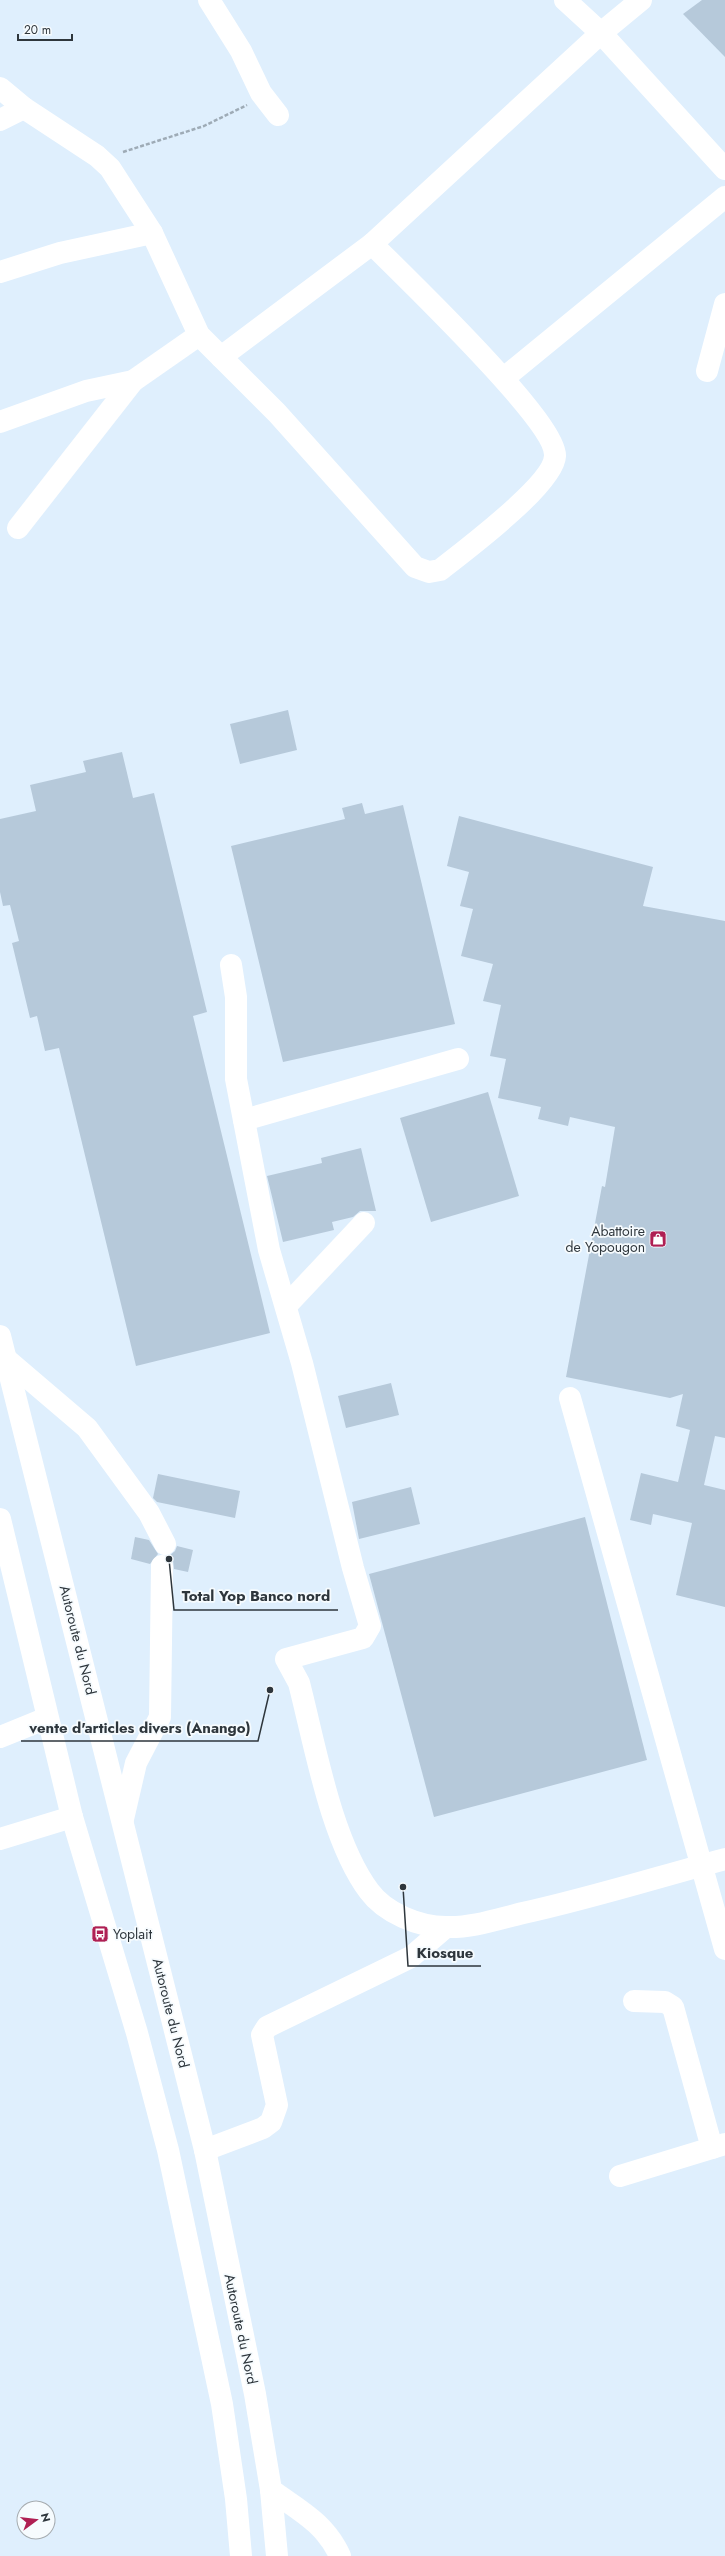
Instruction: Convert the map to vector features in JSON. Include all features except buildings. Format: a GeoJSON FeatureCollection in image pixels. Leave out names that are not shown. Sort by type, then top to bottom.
{"type":"FeatureCollection","features":[{"type":"Feature","properties":{"kind":"main road"},"geometry":{"type":"LineString","coordinates":[[209,0],[241,51],[261,93],[278,115]]}},
{"type":"Feature","properties":{"kind":"main road"},"geometry":{"type":"LineString","coordinates":[[564,0],[601,32],[722,159]]}},
{"type":"Feature","properties":{"kind":"main road"},"geometry":{"type":"LineString","coordinates":[[221,357],[372,244],[601,32],[641,0]]}},
{"type":"Feature","properties":{"kind":"main road"},"geometry":{"type":"LineString","coordinates":[[0,88],[24,108],[97,156],[107,165],[124,187],[152,233],[199,335],[277,413],[415,567],[429,572],[440,570],[498,524],[543,480],[556,457],[553,442],[504,378],[372,244]]}},
{"type":"Feature","properties":{"kind":"main road"},"geometry":{"type":"LineString","coordinates":[[0,120],[24,108]]}},
{"type":"Feature","properties":{"kind":"main road"},"geometry":{"type":"LineString","coordinates":[[504,378],[725,197]]}},
{"type":"Feature","properties":{"kind":"main road"},"geometry":{"type":"LineString","coordinates":[[0,272],[60,253],[152,233]]}},
{"type":"Feature","properties":{"kind":"main road"},"geometry":{"type":"LineString","coordinates":[[707,371],[725,304]]}},
{"type":"Feature","properties":{"kind":"main road"},"geometry":{"type":"LineString","coordinates":[[18,528],[133,381],[199,335]]}},
{"type":"Feature","properties":{"kind":"main road"},"geometry":{"type":"LineString","coordinates":[[0,422],[86,391],[133,381]]}},
{"type":"Feature","properties":{"kind":"main road"},"geometry":{"type":"LineString","coordinates":[[231,965],[236,997],[236,1079],[269,1250],[302,1363],[353,1568],[370,1626],[364,1638],[286,1659],[299,1683],[341,1840],[369,1892],[397,1915],[420,1924],[446,1927],[476,1924],[568,1903],[725,1859]]}},
{"type":"Feature","properties":{"kind":"main road"},"geometry":{"type":"LineString","coordinates":[[244,1120],[458,1059]]}},
{"type":"Feature","properties":{"kind":"main road"},"geometry":{"type":"LineString","coordinates":[[286,1306],[364,1223]]}},
{"type":"Feature","properties":{"kind":"main road","name":"Autoroute du Nord"},"geometry":{"type":"LineString","coordinates":[[0,1336],[123,1819],[205,2150],[255,2394],[271,2490],[277,2556]]}},
{"type":"Feature","properties":{"kind":"main road"},"geometry":{"type":"LineString","coordinates":[[5,1358],[87,1428],[149,1513],[165,1544]]}},
{"type":"Feature","properties":{"kind":"main road"},"geometry":{"type":"LineString","coordinates":[[570,1398],[725,1949]]}},
{"type":"Feature","properties":{"kind":"main road"},"geometry":{"type":"LineString","coordinates":[[0,1519],[72,1817],[137,2033],[168,2150],[222,2404],[236,2499],[241,2556]]}},
{"type":"Feature","properties":{"kind":"main road"},"geometry":{"type":"LineString","coordinates":[[123,1819],[136,1763],[160,1717],[162,1566]]}},
{"type":"Feature","properties":{"kind":"main road"},"geometry":{"type":"LineString","coordinates":[[0,1737],[47,1718]]}},
{"type":"Feature","properties":{"kind":"main road"},"geometry":{"type":"LineString","coordinates":[[0,1839],[72,1817]]}},
{"type":"Feature","properties":{"kind":"main road"},"geometry":{"type":"LineString","coordinates":[[205,2150],[263,2128],[270,2122],[277,2105],[262,2035],[267,2027],[411,1957],[446,1927]]}},
{"type":"Feature","properties":{"kind":"main road"},"geometry":{"type":"LineString","coordinates":[[620,2176],[719,2146],[673,2007],[665,2002],[634,2001]]}},
{"type":"Feature","properties":{"kind":"main road"},"geometry":{"type":"LineString","coordinates":[[271,2490],[322,2527],[334,2542],[340,2556]]}},
{"type":"Feature","properties":{"kind":"path"},"geometry":{"type":"LineString","coordinates":[[107,165],[119,153],[204,126],[243,108],[261,93]]}},
{"type":"Feature","properties":{"kind":"place","name":"Abattoire de Yopougon"},"geometry":{"type":"Point","coordinates":[658,1239]}},
{"type":"Feature","properties":{"kind":"place","name":"Total Yop Banco nord"},"geometry":{"type":"Point","coordinates":[169,1559]}},
{"type":"Feature","properties":{"kind":"place","name":"vente d'articles divers (Anango)"},"geometry":{"type":"Point","coordinates":[270,1690]}},
{"type":"Feature","properties":{"kind":"place","name":"Kiosque"},"geometry":{"type":"Point","coordinates":[403,1887]}},
{"type":"Feature","properties":{"kind":"place","name":"Yoplait"},"geometry":{"type":"Point","coordinates":[100,1934]}}]}
